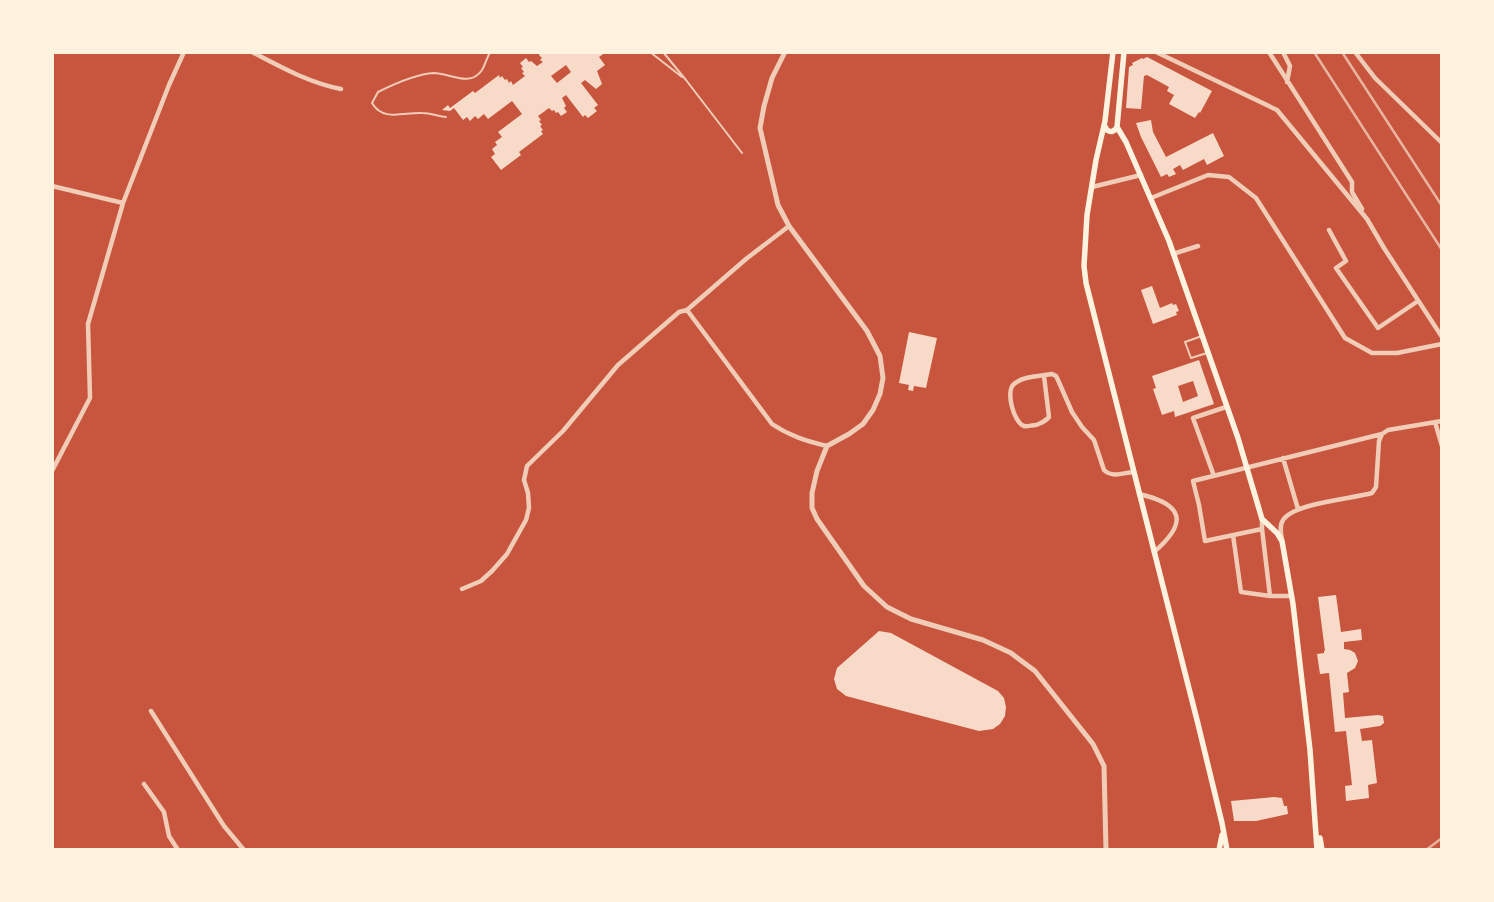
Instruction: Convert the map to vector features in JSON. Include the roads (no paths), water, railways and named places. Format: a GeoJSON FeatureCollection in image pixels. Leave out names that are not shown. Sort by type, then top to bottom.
{"type":"FeatureCollection","features":[{"type":"Feature","properties":{"kind":"main road"},"geometry":{"type":"LineString","coordinates":[[1113,52],[1104,123],[1099,143],[1086,228],[1084,266],[1086,283],[1222,823],[1227,850]]}},
{"type":"Feature","properties":{"kind":"main road"},"geometry":{"type":"LineString","coordinates":[[1099,143],[1117,125],[1124,52]]}},
{"type":"Feature","properties":{"kind":"main road"},"geometry":{"type":"LineString","coordinates":[[1104,123],[1110,118],[1114,119],[1124,136],[1151,198],[1208,353],[1247,467],[1262,518],[1282,541],[1292,596],[1310,750],[1317,850]]}},
{"type":"Feature","properties":{"kind":"main road"},"geometry":{"type":"LineString","coordinates":[[1104,123],[1105,129],[1110,132]]}},
{"type":"Feature","properties":{"kind":"main road"},"geometry":{"type":"LineString","coordinates":[[1316,821],[1322,850]]}},
{"type":"Feature","properties":{"kind":"main road"},"geometry":{"type":"LineString","coordinates":[[1219,850],[1222,823]]}},
{"type":"Feature","properties":{"kind":"street"},"geometry":{"type":"LineString","coordinates":[[52,471],[90,398],[88,324],[123,203],[169,85],[184,52]]}},
{"type":"Feature","properties":{"kind":"street"},"geometry":{"type":"LineString","coordinates":[[252,52],[323,86],[341,89]]}},
{"type":"Feature","properties":{"kind":"street"},"geometry":{"type":"LineString","coordinates":[[785,52],[772,78],[760,128],[778,205],[790,226],[867,331],[880,356],[883,378],[880,394],[873,410],[863,424],[827,446],[817,471],[812,493],[812,508],[817,519],[864,586],[887,606],[911,619],[983,640],[1011,653],[1035,671],[1093,744],[1104,766],[1106,850]]}},
{"type":"Feature","properties":{"kind":"street"},"geometry":{"type":"LineString","coordinates":[[1156,52],[1277,110],[1367,219]]}},
{"type":"Feature","properties":{"kind":"street"},"geometry":{"type":"LineString","coordinates":[[1268,52],[1352,182],[1352,192],[1367,219],[1442,337]]}},
{"type":"Feature","properties":{"kind":"street"},"geometry":{"type":"LineString","coordinates":[[1283,52],[1290,66],[1287,82]]}},
{"type":"Feature","properties":{"kind":"street"},"geometry":{"type":"LineString","coordinates":[[1354,52],[1375,78],[1441,143]]}},
{"type":"Feature","properties":{"kind":"street"},"geometry":{"type":"LineString","coordinates":[[1092,187],[1141,175]]}},
{"type":"Feature","properties":{"kind":"street"},"geometry":{"type":"LineString","coordinates":[[1151,198],[1208,175],[1229,177],[1256,198],[1345,338],[1372,353],[1397,353],[1442,344]]}},
{"type":"Feature","properties":{"kind":"street"},"geometry":{"type":"LineString","coordinates":[[52,186],[123,203]]}},
{"type":"Feature","properties":{"kind":"street"},"geometry":{"type":"LineString","coordinates":[[462,588],[481,581],[507,554],[526,520],[529,508],[528,493],[524,480],[527,466],[563,431],[618,365],[679,312],[687,310],[746,259],[790,226]]}},
{"type":"Feature","properties":{"kind":"street"},"geometry":{"type":"LineString","coordinates":[[1329,230],[1346,261],[1336,268],[1378,328],[1418,301]]}},
{"type":"Feature","properties":{"kind":"street"},"geometry":{"type":"LineString","coordinates":[[1173,254],[1198,246]]}},
{"type":"Feature","properties":{"kind":"street"},"geometry":{"type":"LineString","coordinates":[[687,310],[772,424],[787,434],[827,446]]}},
{"type":"Feature","properties":{"kind":"street"},"geometry":{"type":"LineString","coordinates":[[1044,376],[1049,417],[1041,423],[1024,426],[1018,422],[1010,398],[1011,388],[1014,384],[1025,379],[1052,374],[1058,380],[1072,412],[1094,440],[1106,473],[1114,475],[1133,472]]}},
{"type":"Feature","properties":{"kind":"street"},"geometry":{"type":"LineString","coordinates":[[1214,476],[1193,418],[1226,407]]}},
{"type":"Feature","properties":{"kind":"street"},"geometry":{"type":"LineString","coordinates":[[1262,529],[1205,541],[1193,481],[1382,434],[1388,430],[1442,421]]}},
{"type":"Feature","properties":{"kind":"street"},"geometry":{"type":"LineString","coordinates":[[1435,422],[1442,446]]}},
{"type":"Feature","properties":{"kind":"street"},"geometry":{"type":"LineString","coordinates":[[1282,541],[1281,523],[1288,515],[1298,509],[1372,493],[1376,487],[1379,441],[1382,434]]}},
{"type":"Feature","properties":{"kind":"street"},"geometry":{"type":"LineString","coordinates":[[1283,458],[1298,509]]}},
{"type":"Feature","properties":{"kind":"street"},"geometry":{"type":"LineString","coordinates":[[1139,494],[1157,498],[1172,508],[1178,518],[1177,526],[1165,543],[1154,552]]}},
{"type":"Feature","properties":{"kind":"street"},"geometry":{"type":"LineString","coordinates":[[1262,518],[1270,596]]}},
{"type":"Feature","properties":{"kind":"street"},"geometry":{"type":"LineString","coordinates":[[1233,535],[1241,592],[1270,596],[1292,596]]}},
{"type":"Feature","properties":{"kind":"street"},"geometry":{"type":"LineString","coordinates":[[151,711],[224,826],[244,850]]}},
{"type":"Feature","properties":{"kind":"street"},"geometry":{"type":"LineString","coordinates":[[144,784],[164,812],[169,836],[178,850]]}},
{"type":"Feature","properties":{"kind":"lane"},"geometry":{"type":"LineString","coordinates":[[446,117],[423,113],[386,115],[376,110],[372,103],[378,92],[407,80],[432,73],[444,74],[462,80],[472,78],[481,72],[490,52]]}},
{"type":"Feature","properties":{"kind":"lane"},"geometry":{"type":"LineString","coordinates":[[650,52],[686,80]]}},
{"type":"Feature","properties":{"kind":"lane"},"geometry":{"type":"LineString","coordinates":[[662,52],[742,153]]}},
{"type":"Feature","properties":{"kind":"lane"},"geometry":{"type":"LineString","coordinates":[[1202,336],[1185,342],[1191,358],[1208,353]]}},
{"type":"Feature","properties":{"kind":"railway"},"geometry":{"type":"LineString","coordinates":[[1314,52],[1442,250]]}},
{"type":"Feature","properties":{"kind":"railway"},"geometry":{"type":"LineString","coordinates":[[1342,52],[1442,206]]}},
{"type":"Feature","properties":{"kind":"railway"},"geometry":{"type":"LineString","coordinates":[[1426,850],[1442,838]]}}]}
